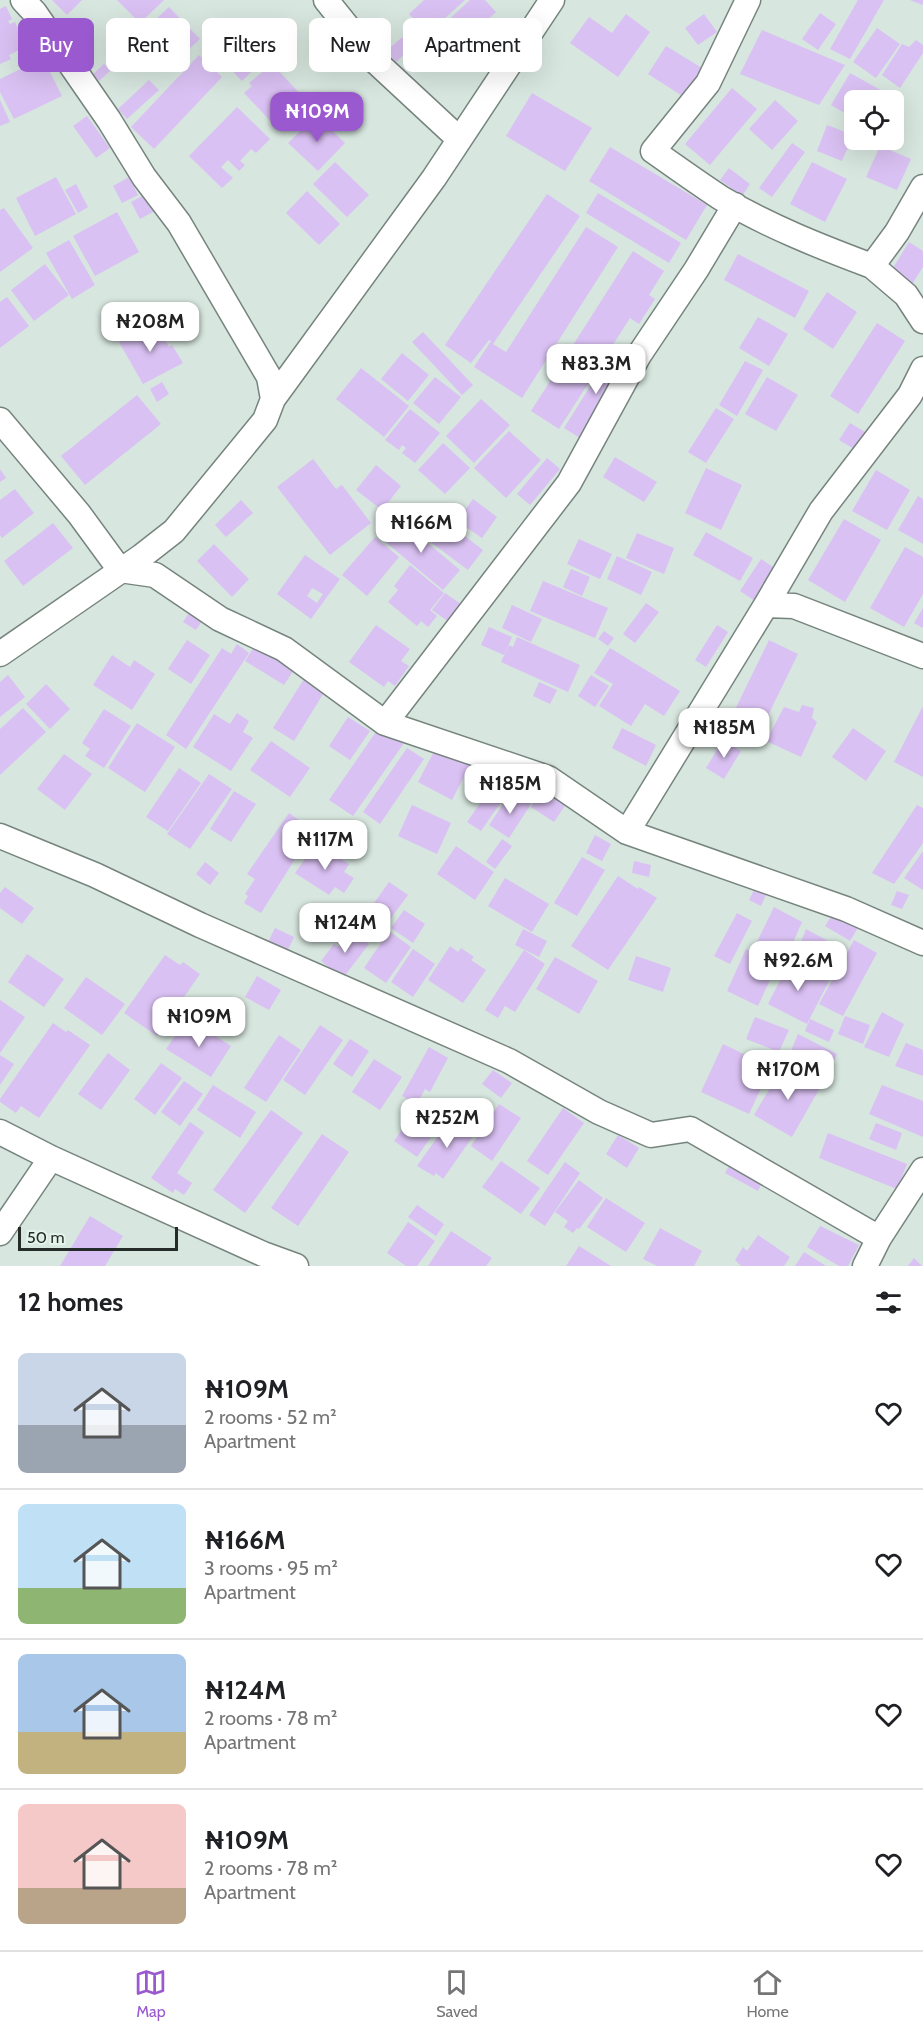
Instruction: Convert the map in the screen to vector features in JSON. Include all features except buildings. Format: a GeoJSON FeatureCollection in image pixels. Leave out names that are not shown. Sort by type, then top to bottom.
{"type":"FeatureCollection","features":[{"type":"Feature","properties":{"kind":"street"},"geometry":{"type":"LineString","coordinates":[[23,0],[102,111],[144,177],[179,223],[269,377],[273,399]]}},
{"type":"Feature","properties":{"kind":"street"},"geometry":{"type":"LineString","coordinates":[[326,0],[375,61],[459,139]]}},
{"type":"Feature","properties":{"kind":"street"},"geometry":{"type":"LineString","coordinates":[[0,654],[142,556],[174,531],[265,420],[273,399],[434,178],[552,0]]}},
{"type":"Feature","properties":{"kind":"street"},"geometry":{"type":"LineString","coordinates":[[748,0],[708,83],[653,151],[735,205],[831,251],[872,266],[906,295],[923,321]]}},
{"type":"Feature","properties":{"kind":"street"},"geometry":{"type":"LineString","coordinates":[[872,266],[897,232],[923,187]]}},
{"type":"Feature","properties":{"kind":"street"},"geometry":{"type":"LineString","coordinates":[[386,723],[569,483],[639,356],[696,270],[735,205]]}},
{"type":"Feature","properties":{"kind":"street"},"geometry":{"type":"LineString","coordinates":[[627,832],[821,511],[910,395],[923,369]]}},
{"type":"Feature","properties":{"kind":"street"},"geometry":{"type":"LineString","coordinates":[[0,420],[79,514],[120,570],[155,575],[220,619],[284,649],[386,723],[548,778],[627,832],[846,909],[923,943]]}},
{"type":"Feature","properties":{"kind":"street"},"geometry":{"type":"LineString","coordinates":[[766,605],[794,606],[923,657]]}},
{"type":"Feature","properties":{"kind":"street"},"geometry":{"type":"LineString","coordinates":[[0,836],[94,874],[200,926],[509,1060],[599,1112],[651,1135],[690,1129],[879,1238]]}},
{"type":"Feature","properties":{"kind":"street"},"geometry":{"type":"LineString","coordinates":[[0,1132],[51,1158],[263,1254],[296,1266]]}},
{"type":"Feature","properties":{"kind":"street"},"geometry":{"type":"LineString","coordinates":[[0,1233],[51,1158]]}},
{"type":"Feature","properties":{"kind":"street"},"geometry":{"type":"LineString","coordinates":[[865,1266],[879,1238],[923,1170]]}}]}
